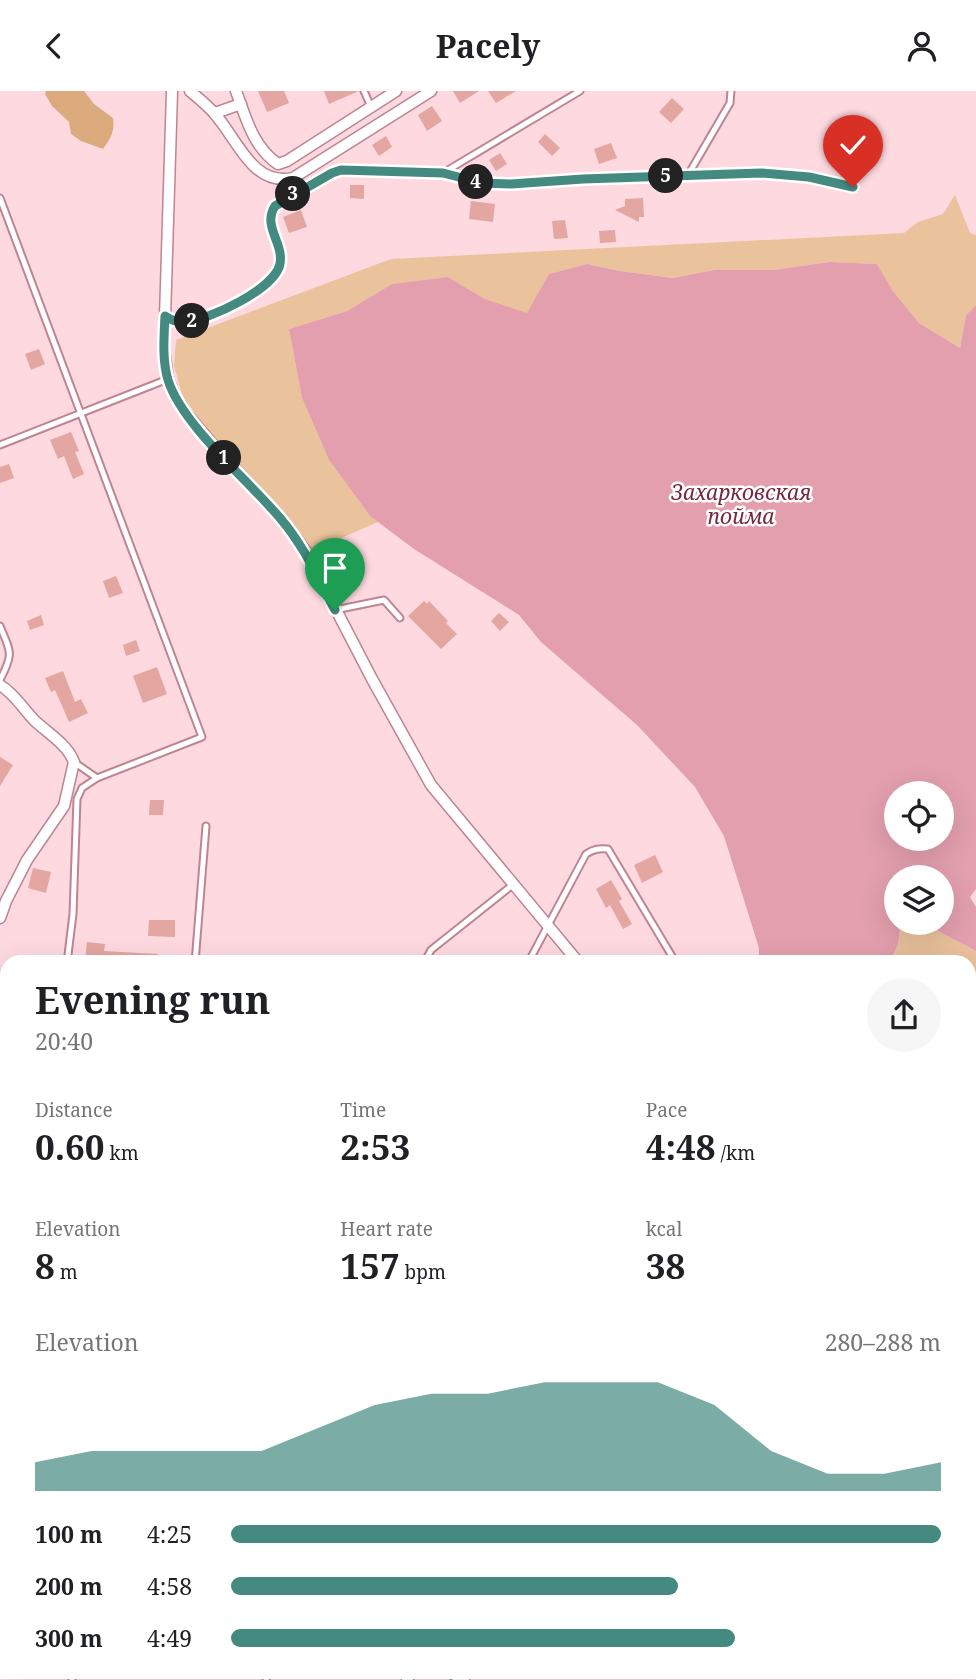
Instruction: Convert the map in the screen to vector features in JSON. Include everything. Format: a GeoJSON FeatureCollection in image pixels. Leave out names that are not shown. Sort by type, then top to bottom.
{"type":"FeatureCollection","features":[{"type":"Feature","properties":{"kind":"street"},"geometry":{"type":"LineString","coordinates":[[172,91],[164,351],[168,379],[174,394],[213,445],[280,518],[305,550],[431,785],[573,955]]}},
{"type":"Feature","properties":{"kind":"street"},"geometry":{"type":"LineString","coordinates":[[190,91],[215,113],[252,164],[270,178],[283,181],[293,179],[431,91]]}},
{"type":"Feature","properties":{"kind":"street"},"geometry":{"type":"LineString","coordinates":[[236,91],[255,141],[268,157],[278,164],[287,161],[396,91]]}},
{"type":"Feature","properties":{"kind":"street"},"geometry":{"type":"LineString","coordinates":[[215,113],[241,104]]}},
{"type":"Feature","properties":{"kind":"street"},"geometry":{"type":"LineString","coordinates":[[0,682],[34,720],[66,748],[74,762],[64,806],[27,860],[0,918]]}},
{"type":"Feature","properties":{"kind":"lane"},"geometry":{"type":"LineString","coordinates":[[364,91],[370,107]]}},
{"type":"Feature","properties":{"kind":"lane"},"geometry":{"type":"LineString","coordinates":[[443,173],[580,91]]}},
{"type":"Feature","properties":{"kind":"lane"},"geometry":{"type":"LineString","coordinates":[[688,175],[730,103],[732,91]]}},
{"type":"Feature","properties":{"kind":"lane"},"geometry":{"type":"LineString","coordinates":[[165,316],[187,323],[236,305],[275,275],[280,264],[280,254],[270,221],[271,212],[283,200],[332,173],[353,170],[443,173],[482,183],[511,184],[761,173],[809,177],[853,187]]}},
{"type":"Feature","properties":{"kind":"lane"},"geometry":{"type":"LineString","coordinates":[[0,198],[202,737],[97,778],[82,788],[78,799],[73,914],[68,955]]}},
{"type":"Feature","properties":{"kind":"lane"},"geometry":{"type":"LineString","coordinates":[[0,445],[168,379]]}},
{"type":"Feature","properties":{"kind":"lane"},"geometry":{"type":"LineString","coordinates":[[335,610],[384,600],[400,618]]}},
{"type":"Feature","properties":{"kind":"lane"},"geometry":{"type":"LineString","coordinates":[[0,626],[10,651],[10,660],[0,682]]}},
{"type":"Feature","properties":{"kind":"lane"},"geometry":{"type":"LineString","coordinates":[[74,762],[97,778]]}},
{"type":"Feature","properties":{"kind":"lane"},"geometry":{"type":"LineString","coordinates":[[196,955],[206,826]]}},
{"type":"Feature","properties":{"kind":"lane"},"geometry":{"type":"LineString","coordinates":[[532,955],[586,854],[593,849],[608,849],[671,955]]}},
{"type":"Feature","properties":{"kind":"lane"},"geometry":{"type":"LineString","coordinates":[[428,955],[431,950],[515,883]]}},
{"type":"Feature","properties":{"kind":"shaded area"},"geometry":{"type":"Polygon","coordinates":[[[46,91],[84,91],[94,104],[113,118],[112,134],[103,149],[71,134],[69,122],[52,106],[46,91]]]}},
{"type":"Feature","properties":{"kind":"shaded area"},"geometry":{"type":"Polygon","coordinates":[[[955,195],[970,233],[976,235],[976,305],[966,315],[960,348],[919,323],[893,291],[877,264],[830,262],[773,270],[714,270],[673,278],[587,264],[549,274],[528,314],[485,299],[448,277],[392,284],[347,311],[289,329],[302,398],[329,460],[370,516],[378,522],[311,551],[277,505],[211,437],[182,394],[174,366],[176,340],[391,259],[904,233],[918,222],[943,214],[955,195]]]}},
{"type":"Feature","properties":{"kind":"shaded area"},"geometry":{"type":"Polygon","coordinates":[[[899,935],[946,935],[976,951],[976,955],[894,955],[899,935]]]}},
{"type":"Feature","properties":{"kind":"water","name":"Захарковская пойма"},"geometry":{"type":"Polygon","coordinates":[[[830,262],[877,264],[893,291],[919,323],[960,348],[966,315],[976,305],[976,889],[970,897],[976,907],[976,951],[946,935],[954,935],[954,865],[884,865],[884,935],[899,935],[893,955],[759,955],[724,836],[695,787],[637,725],[541,642],[519,615],[414,549],[370,516],[329,460],[302,398],[289,329],[347,311],[392,284],[448,277],[485,299],[527,313],[549,274],[587,264],[673,278],[714,270],[773,270],[830,262]]]}},
{"type":"Feature","properties":{"kind":"building"},"geometry":{"type":"Polygon","coordinates":[[[258,91],[284,91],[289,103],[267,112],[258,91]]]}},
{"type":"Feature","properties":{"kind":"building"},"geometry":{"type":"Polygon","coordinates":[[[324,91],[359,91],[329,104],[324,91]]]}},
{"type":"Feature","properties":{"kind":"building"},"geometry":{"type":"Polygon","coordinates":[[[453,91],[479,91],[460,103],[453,91]]]}},
{"type":"Feature","properties":{"kind":"building"},"geometry":{"type":"Polygon","coordinates":[[[488,91],[516,91],[496,103],[488,91]]]}},
{"type":"Feature","properties":{"kind":"building"},"geometry":{"type":"Polygon","coordinates":[[[672,98],[684,109],[671,123],[659,112],[672,98]]]}},
{"type":"Feature","properties":{"kind":"building"},"geometry":{"type":"Polygon","coordinates":[[[432,106],[442,121],[427,131],[418,115],[432,106]]]}},
{"type":"Feature","properties":{"kind":"building"},"geometry":{"type":"Polygon","coordinates":[[[545,134],[560,148],[552,156],[538,142],[545,134]]]}},
{"type":"Feature","properties":{"kind":"building"},"geometry":{"type":"Polygon","coordinates":[[[386,136],[392,147],[379,156],[372,145],[386,136]]]}},
{"type":"Feature","properties":{"kind":"building"},"geometry":{"type":"Polygon","coordinates":[[[611,143],[617,158],[599,164],[594,149],[611,143]]]}},
{"type":"Feature","properties":{"kind":"building"},"geometry":{"type":"Polygon","coordinates":[[[500,153],[507,164],[496,171],[489,160],[500,153]]]}},
{"type":"Feature","properties":{"kind":"building"},"geometry":{"type":"Polygon","coordinates":[[[350,185],[364,185],[364,199],[350,198],[350,185]]]}},
{"type":"Feature","properties":{"kind":"building"},"geometry":{"type":"Polygon","coordinates":[[[643,198],[644,217],[639,217],[639,222],[615,210],[625,206],[625,199],[643,198]]]}},
{"type":"Feature","properties":{"kind":"building"},"geometry":{"type":"Polygon","coordinates":[[[471,201],[495,204],[493,222],[469,219],[471,201]]]}},
{"type":"Feature","properties":{"kind":"building"},"geometry":{"type":"Polygon","coordinates":[[[301,210],[307,227],[289,233],[283,217],[301,210]]]}},
{"type":"Feature","properties":{"kind":"building"},"geometry":{"type":"Polygon","coordinates":[[[565,220],[568,238],[554,239],[552,221],[565,220]]]}},
{"type":"Feature","properties":{"kind":"building"},"geometry":{"type":"Polygon","coordinates":[[[615,230],[616,242],[600,243],[599,231],[615,230]]]}},
{"type":"Feature","properties":{"kind":"building"},"geometry":{"type":"Polygon","coordinates":[[[39,349],[45,364],[31,370],[25,354],[39,349]]]}},
{"type":"Feature","properties":{"kind":"building"},"geometry":{"type":"Polygon","coordinates":[[[71,432],[84,474],[73,479],[64,456],[58,459],[50,440],[71,432]]]}},
{"type":"Feature","properties":{"kind":"building"},"geometry":{"type":"Polygon","coordinates":[[[9,464],[14,478],[0,483],[0,467],[9,464]]]}},
{"type":"Feature","properties":{"kind":"building"},"geometry":{"type":"Polygon","coordinates":[[[116,576],[123,593],[109,598],[103,581],[116,576]]]}},
{"type":"Feature","properties":{"kind":"building"},"geometry":{"type":"Polygon","coordinates":[[[424,601],[427,604],[429,601],[457,634],[441,649],[408,616],[424,601]]]}},
{"type":"Feature","properties":{"kind":"building"},"geometry":{"type":"Polygon","coordinates":[[[499,613],[509,622],[500,631],[491,621],[499,613]]]}},
{"type":"Feature","properties":{"kind":"building"},"geometry":{"type":"Polygon","coordinates":[[[41,615],[44,625],[30,630],[27,621],[41,615]]]}},
{"type":"Feature","properties":{"kind":"building"},"geometry":{"type":"Polygon","coordinates":[[[136,640],[140,651],[126,656],[123,645],[136,640]]]}},
{"type":"Feature","properties":{"kind":"building"},"geometry":{"type":"Polygon","coordinates":[[[157,667],[167,694],[143,703],[133,676],[157,667]]]}},
{"type":"Feature","properties":{"kind":"building"},"geometry":{"type":"Polygon","coordinates":[[[63,671],[75,702],[81,699],[88,713],[69,722],[55,690],[51,692],[45,678],[63,671]]]}},
{"type":"Feature","properties":{"kind":"building"},"geometry":{"type":"Polygon","coordinates":[[[0,757],[13,765],[0,786],[0,757]]]}},
{"type":"Feature","properties":{"kind":"building"},"geometry":{"type":"Polygon","coordinates":[[[150,800],[164,800],[163,815],[149,815],[150,800]]]}},
{"type":"Feature","properties":{"kind":"building"},"geometry":{"type":"Polygon","coordinates":[[[655,855],[663,872],[642,883],[634,865],[655,855]]]}},
{"type":"Feature","properties":{"kind":"building"},"geometry":{"type":"Polygon","coordinates":[[[33,868],[51,872],[46,893],[28,888],[33,868]]]}},
{"type":"Feature","properties":{"kind":"building"},"geometry":{"type":"Polygon","coordinates":[[[611,880],[632,924],[623,929],[610,905],[606,908],[596,889],[611,880]]]}},
{"type":"Feature","properties":{"kind":"building"},"geometry":{"type":"Polygon","coordinates":[[[149,920],[175,920],[175,937],[148,936],[149,920]]]}},
{"type":"Feature","properties":{"kind":"building"},"geometry":{"type":"Polygon","coordinates":[[[87,942],[105,944],[104,951],[158,954],[158,955],[86,955],[87,942]]]}},
{"type":"Feature","properties":{"kind":"route"},"geometry":{"type":"LineString","coordinates":[[335,610],[305,550],[186,412],[168,379],[164,351],[165,316],[187,323],[236,305],[275,275],[280,264],[280,254],[270,221],[275,206],[341,170],[443,173],[482,183],[511,184],[761,173],[809,177],[853,187]]}}]}
